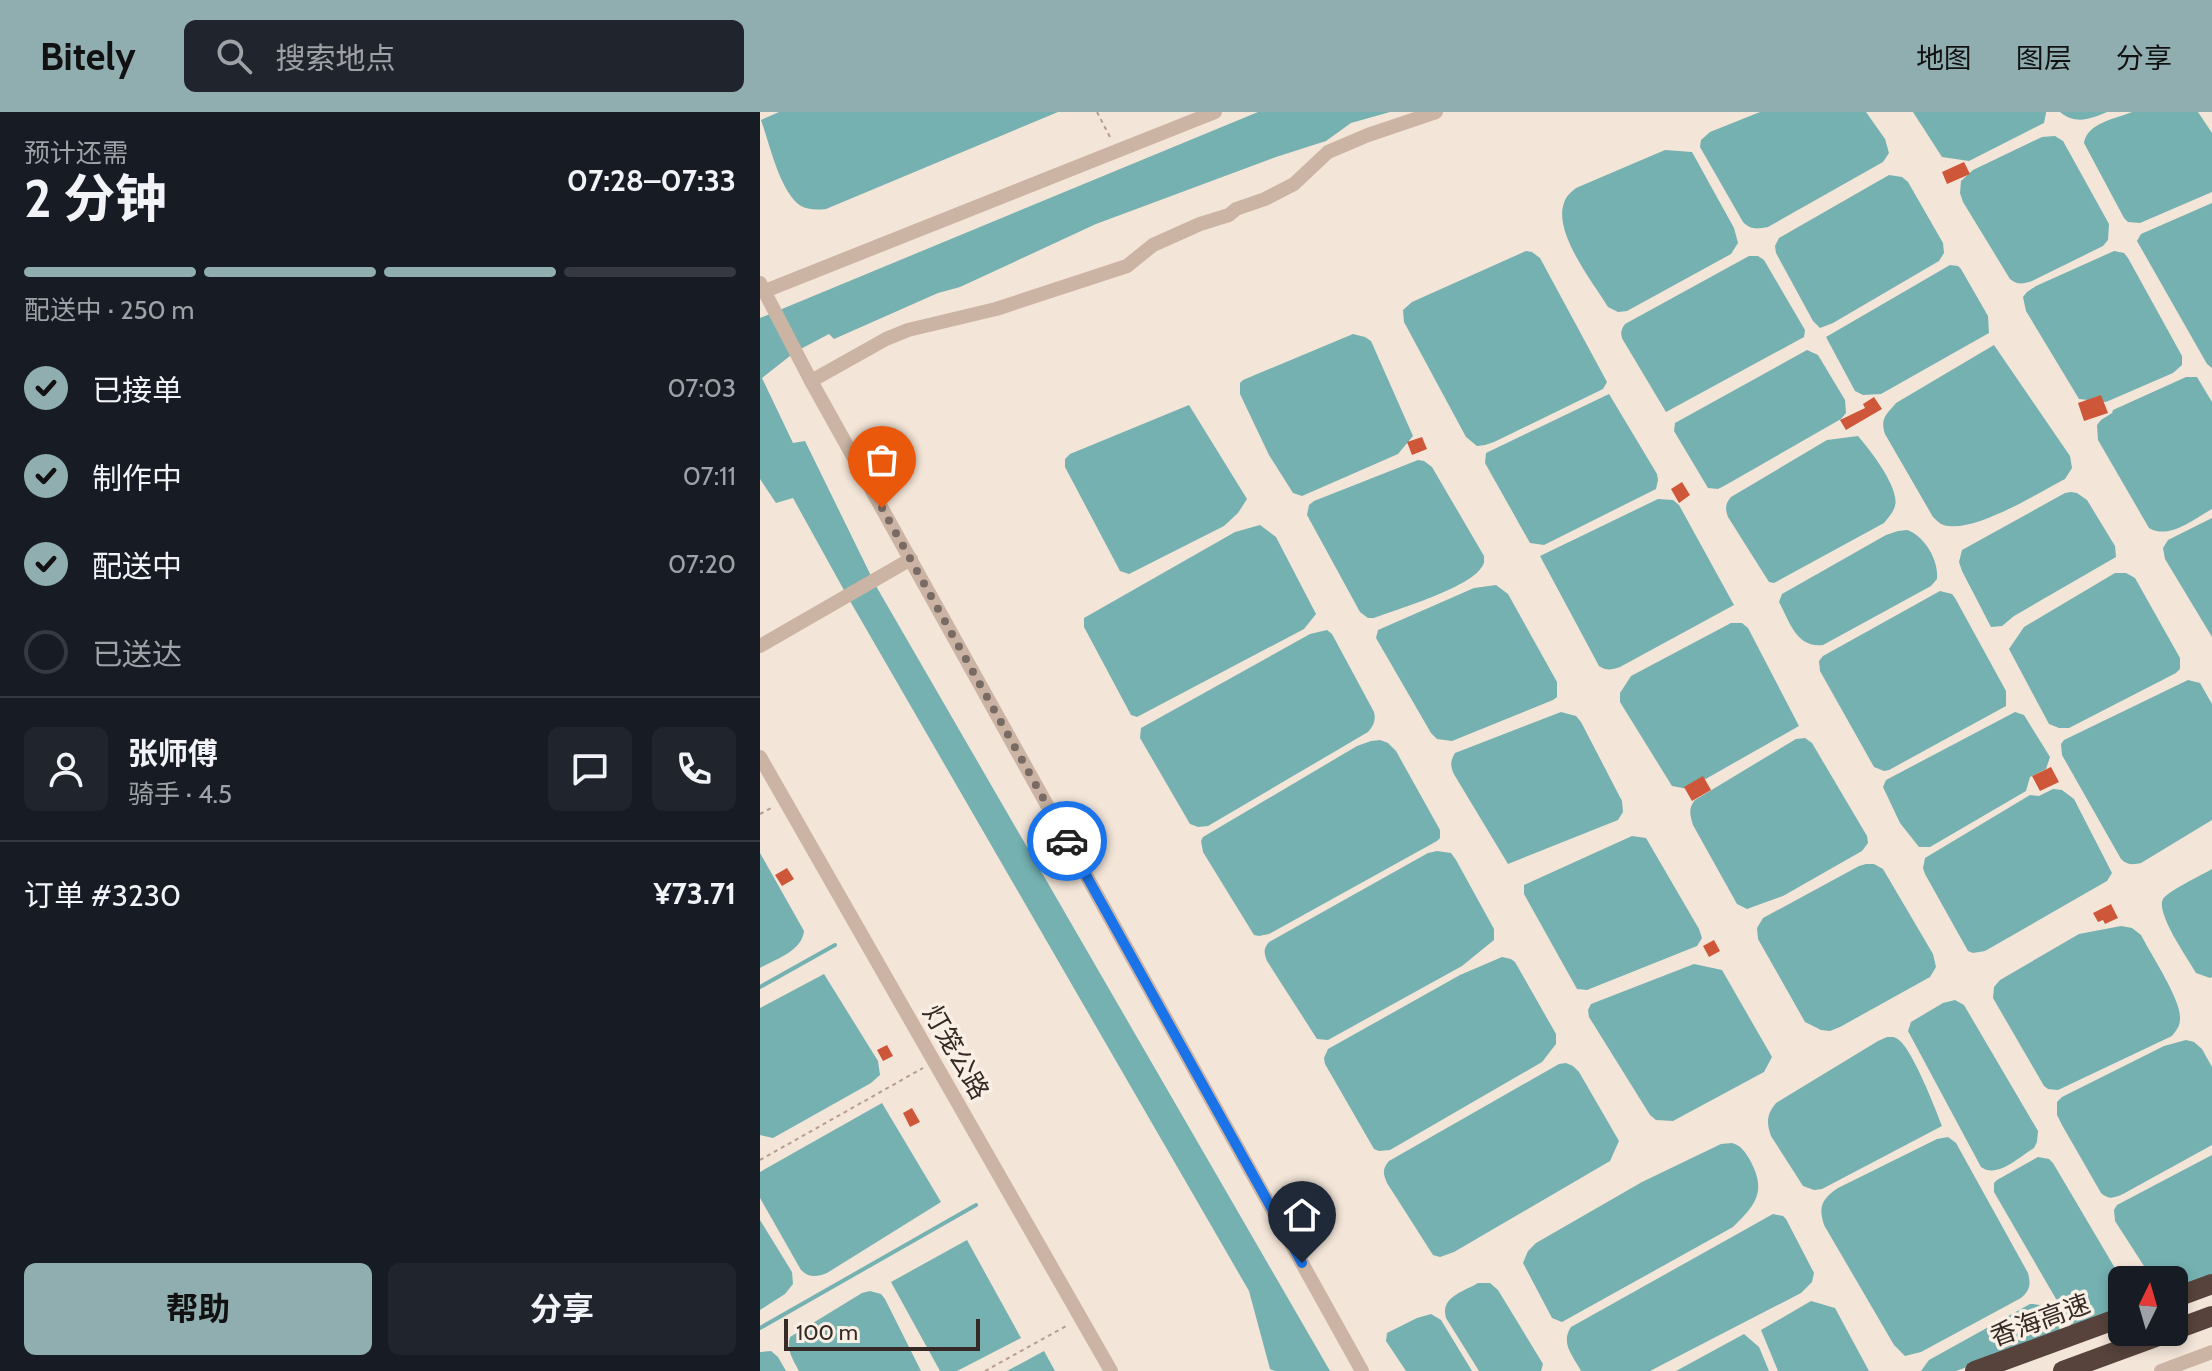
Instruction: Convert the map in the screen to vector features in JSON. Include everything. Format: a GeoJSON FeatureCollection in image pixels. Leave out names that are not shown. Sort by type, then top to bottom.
{"type":"FeatureCollection","features":[{"type":"Feature","properties":{"kind":"highway"},"geometry":{"type":"LineString","coordinates":[[2188,1293],[2212,1284]]}},
{"type":"Feature","properties":{"kind":"highway"},"geometry":{"type":"LineString","coordinates":[[2188,1325],[2212,1316]]}},
{"type":"Feature","properties":{"kind":"highway","name":"香海高速"},"geometry":{"type":"LineString","coordinates":[[1975,1371],[2108,1322]]}},
{"type":"Feature","properties":{"kind":"highway"},"geometry":{"type":"LineString","coordinates":[[2063,1371],[2131,1346]]}},
{"type":"Feature","properties":{"kind":"street"},"geometry":{"type":"LineString","coordinates":[[1215,112],[762,287],[811,381],[1362,1371]]}},
{"type":"Feature","properties":{"kind":"street"},"geometry":{"type":"LineString","coordinates":[[811,381],[908,330],[996,309],[1127,266],[1153,245],[1229,215],[1236,209],[1294,184],[1328,152],[1436,112]]}},
{"type":"Feature","properties":{"kind":"street"},"geometry":{"type":"LineString","coordinates":[[760,646],[911,559]]}},
{"type":"Feature","properties":{"kind":"street","name":"灯笼公路"},"geometry":{"type":"LineString","coordinates":[[760,757],[1111,1371]]}},
{"type":"Feature","properties":{"kind":"street"},"geometry":{"type":"LineString","coordinates":[[2161,1371],[2212,1352]]}},
{"type":"Feature","properties":{"kind":"path"},"geometry":{"type":"LineString","coordinates":[[1097,112],[1106,132],[1120,151]]}},
{"type":"Feature","properties":{"kind":"path"},"geometry":{"type":"LineString","coordinates":[[760,1160],[934,1061]]}},
{"type":"Feature","properties":{"kind":"path"},"geometry":{"type":"LineString","coordinates":[[985,1371],[1081,1318]]}},
{"type":"Feature","properties":{"kind":"water"},"geometry":{"type":"Polygon","coordinates":[[[779,112],[1058,112],[826,209],[816,210],[801,206],[794,199],[776,166],[761,120],[779,112]]]}},
{"type":"Feature","properties":{"kind":"water"},"geometry":{"type":"Polygon","coordinates":[[[1258,112],[1390,112],[1351,123],[1326,141],[1096,224],[960,287],[938,293],[834,339],[829,334],[795,352],[762,378],[793,443],[805,441],[876,586],[1330,1371],[1270,1369],[1249,1291],[793,498],[776,503],[760,479],[760,318],[1258,112]]]}},
{"type":"Feature","properties":{"kind":"water"},"geometry":{"type":"Polygon","coordinates":[[[1760,112],[1866,112],[1885,139],[1889,153],[1883,162],[1768,227],[1752,228],[1743,222],[1700,147],[1701,140],[1710,132],[1760,112]]]}},
{"type":"Feature","properties":{"kind":"water"},"geometry":{"type":"Polygon","coordinates":[[[1913,112],[2046,113],[2044,123],[1969,161],[1942,157],[1913,112]]]}},
{"type":"Feature","properties":{"kind":"water"},"geometry":{"type":"Polygon","coordinates":[[[2060,112],[2107,112],[2077,120],[2060,112]]]}},
{"type":"Feature","properties":{"kind":"water"},"geometry":{"type":"Polygon","coordinates":[[[2132,112],[2198,112],[2212,133],[2212,192],[2140,223],[2128,222],[2124,218],[2084,143],[2086,136],[2096,126],[2132,112]]]}},
{"type":"Feature","properties":{"kind":"water"},"geometry":{"type":"Polygon","coordinates":[[[2055,136],[2063,141],[2109,224],[2108,240],[2103,246],[2032,281],[2018,283],[2010,279],[1963,202],[1961,181],[1973,170],[2042,137],[2055,136]]]}},
{"type":"Feature","properties":{"kind":"water"},"geometry":{"type":"Polygon","coordinates":[[[1665,150],[1692,152],[1734,228],[1738,243],[1731,254],[1627,311],[1618,312],[1608,307],[1576,257],[1564,228],[1564,203],[1576,188],[1665,150]]]}},
{"type":"Feature","properties":{"kind":"water"},"geometry":{"type":"Polygon","coordinates":[[[1889,175],[1902,177],[1908,182],[1943,243],[1944,253],[1939,261],[1820,328],[1813,321],[1775,246],[1779,238],[1889,175]]]}},
{"type":"Feature","properties":{"kind":"water"},"geometry":{"type":"Polygon","coordinates":[[[2212,203],[2212,368],[2137,241],[2141,234],[2212,203]]]}},
{"type":"Feature","properties":{"kind":"water"},"geometry":{"type":"Polygon","coordinates":[[[1526,251],[1540,258],[1607,382],[1603,389],[1494,442],[1477,446],[1466,437],[1404,322],[1403,310],[1412,302],[1526,251]]]}},
{"type":"Feature","properties":{"kind":"water"},"geometry":{"type":"Polygon","coordinates":[[[2114,251],[2124,253],[2128,258],[2182,356],[2182,365],[2173,373],[2106,402],[2079,399],[2026,311],[2023,297],[2036,286],[2114,251]]]}},
{"type":"Feature","properties":{"kind":"water"},"geometry":{"type":"Polygon","coordinates":[[[1749,256],[1764,260],[1805,330],[1804,337],[1666,412],[1623,340],[1621,333],[1625,324],[1749,256]]]}},
{"type":"Feature","properties":{"kind":"water"},"geometry":{"type":"Polygon","coordinates":[[[1950,265],[1961,269],[1988,316],[1989,333],[1881,394],[1863,395],[1855,391],[1826,337],[1950,265]]]}},
{"type":"Feature","properties":{"kind":"water"},"geometry":{"type":"Polygon","coordinates":[[[1353,334],[1371,341],[1413,436],[1398,454],[1302,496],[1293,493],[1269,455],[1240,394],[1240,383],[1353,334]]]}},
{"type":"Feature","properties":{"kind":"water"},"geometry":{"type":"Polygon","coordinates":[[[1994,345],[2070,456],[2072,468],[2065,479],[1992,517],[1961,526],[1944,525],[1933,517],[1885,434],[1884,420],[1896,403],[1994,345]]]}},
{"type":"Feature","properties":{"kind":"water"},"geometry":{"type":"Polygon","coordinates":[[[1807,350],[1818,355],[1845,400],[1846,413],[1841,419],[1724,486],[1708,488],[1674,431],[1675,423],[1807,350]]]}},
{"type":"Feature","properties":{"kind":"water"},"geometry":{"type":"Polygon","coordinates":[[[2186,377],[2197,377],[2212,402],[2212,509],[2181,527],[2157,531],[2149,528],[2098,440],[2097,425],[2113,410],[2186,377]]]}},
{"type":"Feature","properties":{"kind":"water"},"geometry":{"type":"Polygon","coordinates":[[[1609,394],[1657,474],[1656,489],[1544,545],[1530,543],[1485,463],[1486,453],[1609,394]]]}},
{"type":"Feature","properties":{"kind":"water"},"geometry":{"type":"Polygon","coordinates":[[[1189,405],[1247,499],[1224,526],[1129,574],[1120,571],[1065,467],[1065,459],[1070,454],[1189,405]]]}},
{"type":"Feature","properties":{"kind":"water"},"geometry":{"type":"Polygon","coordinates":[[[1858,436],[1893,489],[1895,506],[1892,513],[1884,523],[1774,583],[1769,582],[1728,517],[1726,507],[1729,500],[1827,440],[1858,436]]]}},
{"type":"Feature","properties":{"kind":"water"},"geometry":{"type":"Polygon","coordinates":[[[1418,460],[1432,467],[1484,556],[1484,564],[1474,576],[1448,590],[1368,618],[1360,612],[1307,515],[1309,505],[1418,460]]]}},
{"type":"Feature","properties":{"kind":"water"},"geometry":{"type":"Polygon","coordinates":[[[2071,492],[2087,500],[2115,546],[2116,557],[2002,626],[1991,627],[1962,571],[1959,562],[1962,550],[2071,492]]]}},
{"type":"Feature","properties":{"kind":"water"},"geometry":{"type":"Polygon","coordinates":[[[1658,499],[1673,500],[1679,505],[1734,605],[1620,667],[1604,669],[1599,666],[1540,556],[1658,499]]]}},
{"type":"Feature","properties":{"kind":"water"},"geometry":{"type":"Polygon","coordinates":[[[2212,518],[2212,637],[2165,559],[2163,548],[2168,540],[2212,518]]]}},
{"type":"Feature","properties":{"kind":"water"},"geometry":{"type":"Polygon","coordinates":[[[1260,525],[1276,537],[1316,614],[1304,629],[1137,717],[1131,715],[1084,627],[1084,618],[1235,532],[1260,525]]]}},
{"type":"Feature","properties":{"kind":"water"},"geometry":{"type":"Polygon","coordinates":[[[1907,530],[1925,543],[1933,557],[1937,579],[1931,586],[1823,645],[1814,645],[1800,638],[1779,602],[1782,594],[1886,535],[1907,530]]]}},
{"type":"Feature","properties":{"kind":"water"},"geometry":{"type":"Polygon","coordinates":[[[2115,573],[2126,573],[2135,578],[2180,658],[2180,669],[2069,728],[2059,728],[2049,724],[2009,649],[2024,627],[2115,573]]]}},
{"type":"Feature","properties":{"kind":"water"},"geometry":{"type":"Polygon","coordinates":[[[1496,585],[1508,594],[1557,682],[1557,697],[1452,741],[1437,739],[1376,638],[1378,630],[1474,588],[1496,585]]]}},
{"type":"Feature","properties":{"kind":"water"},"geometry":{"type":"Polygon","coordinates":[[[1940,591],[1955,598],[2006,691],[2006,706],[1884,771],[1874,767],[1820,671],[1819,661],[1940,591]]]}},
{"type":"Feature","properties":{"kind":"water"},"geometry":{"type":"Polygon","coordinates":[[[1731,623],[1742,623],[1748,628],[1799,726],[1688,789],[1672,786],[1620,702],[1620,693],[1631,676],[1731,623]]]}},
{"type":"Feature","properties":{"kind":"water"},"geometry":{"type":"Polygon","coordinates":[[[1327,630],[1374,712],[1373,725],[1368,732],[1208,826],[1190,824],[1140,738],[1141,728],[1310,634],[1327,630]]]}},
{"type":"Feature","properties":{"kind":"water"},"geometry":{"type":"Polygon","coordinates":[[[2188,680],[2200,683],[2212,704],[2212,820],[2141,863],[2128,863],[2121,859],[2062,755],[2061,744],[2188,680]]]}},
{"type":"Feature","properties":{"kind":"water"},"geometry":{"type":"Polygon","coordinates":[[[1561,712],[1576,716],[1581,722],[1622,801],[1623,812],[1618,820],[1508,864],[1455,776],[1452,759],[1455,753],[1561,712]]]}},
{"type":"Feature","properties":{"kind":"water"},"geometry":{"type":"Polygon","coordinates":[[[2015,712],[2024,715],[2050,757],[2046,769],[2030,777],[2026,791],[1930,847],[1919,847],[1900,823],[1883,787],[1886,780],[2015,712]]]}},
{"type":"Feature","properties":{"kind":"water"},"geometry":{"type":"Polygon","coordinates":[[[1805,738],[1812,743],[1867,836],[1868,843],[1862,851],[1783,896],[1747,909],[1737,904],[1693,825],[1691,806],[1695,800],[1796,739],[1805,738]]]}},
{"type":"Feature","properties":{"kind":"water"},"geometry":{"type":"Polygon","coordinates":[[[1380,740],[1396,751],[1440,830],[1440,838],[1269,934],[1254,935],[1203,852],[1203,837],[1357,746],[1380,740]]]}},
{"type":"Feature","properties":{"kind":"water"},"geometry":{"type":"Polygon","coordinates":[[[2053,789],[2062,790],[2074,799],[2112,873],[2107,881],[1985,951],[1968,951],[1925,874],[1925,858],[2030,795],[2039,796],[2053,789]]]}},
{"type":"Feature","properties":{"kind":"water"},"geometry":{"type":"Polygon","coordinates":[[[1632,836],[1646,838],[1702,938],[1697,946],[1587,990],[1577,989],[1524,894],[1524,885],[1632,836]]]}},
{"type":"Feature","properties":{"kind":"water"},"geometry":{"type":"Polygon","coordinates":[[[760,853],[804,931],[799,944],[760,968],[760,853]]]}},
{"type":"Feature","properties":{"kind":"water"},"geometry":{"type":"Polygon","coordinates":[[[1428,853],[1451,853],[1456,860],[1494,929],[1494,940],[1462,966],[1328,1040],[1317,1039],[1267,961],[1267,944],[1428,853]]]}},
{"type":"Feature","properties":{"kind":"water"},"geometry":{"type":"Polygon","coordinates":[[[1866,864],[1883,869],[1933,954],[1936,967],[1930,977],[1840,1027],[1821,1030],[1805,1022],[1758,939],[1757,928],[1763,918],[1866,864]]]}},
{"type":"Feature","properties":{"kind":"water"},"geometry":{"type":"Polygon","coordinates":[[[2212,869],[2210,978],[2196,973],[2168,924],[2162,905],[2163,899],[2171,892],[2212,869]]]}},
{"type":"Feature","properties":{"kind":"water"},"geometry":{"type":"Polygon","coordinates":[[[2121,926],[2132,928],[2141,935],[2176,1001],[2179,1026],[2172,1036],[2058,1090],[2048,1089],[1993,998],[1994,987],[2000,980],[2079,934],[2121,926]]]}},
{"type":"Feature","properties":{"kind":"water"},"geometry":{"type":"Polygon","coordinates":[[[1502,957],[1515,962],[1556,1034],[1556,1044],[1542,1062],[1390,1150],[1374,1149],[1325,1064],[1328,1049],[1460,975],[1502,957]]]}},
{"type":"Feature","properties":{"kind":"water"},"geometry":{"type":"Polygon","coordinates":[[[1694,964],[1722,970],[1772,1057],[1764,1072],[1673,1121],[1656,1120],[1589,1017],[1588,1010],[1591,1004],[1694,964]]]}},
{"type":"Feature","properties":{"kind":"water"},"geometry":{"type":"Polygon","coordinates":[[[824,974],[878,1061],[880,1075],[773,1138],[760,1135],[760,1008],[824,974]]]}},
{"type":"Feature","properties":{"kind":"water"},"geometry":{"type":"Polygon","coordinates":[[[1955,1000],[1964,1005],[2038,1131],[2034,1148],[2001,1169],[1981,1167],[1908,1031],[1911,1022],[1943,1003],[1955,1000]]]}},
{"type":"Feature","properties":{"kind":"water"},"geometry":{"type":"Polygon","coordinates":[[[1887,1037],[1895,1037],[1905,1046],[1942,1126],[1822,1189],[1803,1186],[1771,1136],[1768,1118],[1771,1111],[1776,1103],[1887,1037]]]}},
{"type":"Feature","properties":{"kind":"water"},"geometry":{"type":"Polygon","coordinates":[[[2186,1040],[2202,1049],[2212,1067],[2212,1145],[2123,1194],[2107,1197],[2101,1193],[2062,1125],[2057,1115],[2057,1102],[2164,1046],[2186,1040]]]}},
{"type":"Feature","properties":{"kind":"water"},"geometry":{"type":"Polygon","coordinates":[[[1566,1063],[1579,1072],[1619,1141],[1610,1161],[1454,1252],[1440,1257],[1433,1255],[1387,1183],[1384,1172],[1389,1161],[1559,1064],[1566,1063]]]}},
{"type":"Feature","properties":{"kind":"water"},"geometry":{"type":"Polygon","coordinates":[[[882,1103],[941,1202],[827,1273],[810,1276],[801,1270],[760,1198],[760,1172],[882,1103]]]}},
{"type":"Feature","properties":{"kind":"water"},"geometry":{"type":"Polygon","coordinates":[[[1948,1137],[1956,1143],[2028,1273],[2029,1287],[2021,1298],[1921,1352],[1905,1356],[1894,1345],[1824,1225],[1821,1213],[1825,1200],[1838,1188],[1937,1139],[1948,1137]]]}},
{"type":"Feature","properties":{"kind":"water"},"geometry":{"type":"Polygon","coordinates":[[[1732,1143],[1745,1152],[1758,1181],[1753,1204],[1733,1227],[1562,1322],[1552,1318],[1523,1263],[1536,1243],[1642,1182],[1721,1144],[1732,1143]]]}},
{"type":"Feature","properties":{"kind":"water"},"geometry":{"type":"Polygon","coordinates":[[[2212,1155],[2212,1277],[2188,1286],[2188,1266],[2144,1266],[2115,1221],[2117,1205],[2212,1155]]]}},
{"type":"Feature","properties":{"kind":"water"},"geometry":{"type":"Polygon","coordinates":[[[2038,1157],[2053,1163],[2114,1266],[2108,1266],[2108,1316],[2074,1330],[1994,1192],[1997,1180],[2038,1157]]]}},
{"type":"Feature","properties":{"kind":"water"},"geometry":{"type":"Polygon","coordinates":[[[1773,1214],[1786,1219],[1814,1273],[1812,1282],[1801,1293],[1650,1371],[1581,1371],[1567,1344],[1571,1327],[1773,1214]]]}},
{"type":"Feature","properties":{"kind":"water"},"geometry":{"type":"Polygon","coordinates":[[[760,1220],[792,1272],[793,1284],[785,1294],[760,1310],[760,1220]]]}},
{"type":"Feature","properties":{"kind":"water"},"geometry":{"type":"Polygon","coordinates":[[[967,1240],[1021,1338],[957,1371],[940,1371],[891,1282],[967,1240]]]}},
{"type":"Feature","properties":{"kind":"water"},"geometry":{"type":"Polygon","coordinates":[[[1478,1283],[1490,1283],[1498,1290],[1543,1364],[1541,1371],[1479,1371],[1446,1318],[1445,1311],[1454,1296],[1478,1283]]]}},
{"type":"Feature","properties":{"kind":"water"},"geometry":{"type":"Polygon","coordinates":[[[870,1291],[881,1294],[885,1299],[921,1371],[799,1371],[792,1359],[790,1337],[870,1291]]]}},
{"type":"Feature","properties":{"kind":"water"},"geometry":{"type":"Polygon","coordinates":[[[1811,1301],[1835,1308],[1869,1371],[1778,1371],[1761,1330],[1811,1301]]]}},
{"type":"Feature","properties":{"kind":"water"},"geometry":{"type":"Polygon","coordinates":[[[2030,1304],[2046,1309],[2062,1333],[1956,1371],[1921,1371],[1929,1360],[2030,1304]]]}},
{"type":"Feature","properties":{"kind":"water"},"geometry":{"type":"Polygon","coordinates":[[[1431,1314],[1441,1320],[1472,1371],[1406,1371],[1386,1341],[1387,1333],[1431,1314]]]}},
{"type":"Feature","properties":{"kind":"water"},"geometry":{"type":"Polygon","coordinates":[[[1744,1334],[1759,1347],[1769,1371],[1676,1371],[1744,1334]]]}},
{"type":"Feature","properties":{"kind":"water"},"geometry":{"type":"Polygon","coordinates":[[[771,1351],[786,1371],[760,1371],[760,1352],[771,1351]]]}},
{"type":"Feature","properties":{"kind":"water"},"geometry":{"type":"Polygon","coordinates":[[[1044,1351],[1055,1371],[1007,1371],[1044,1351]]]}},
{"type":"Feature","properties":{"kind":"building"},"geometry":{"type":"Polygon","coordinates":[[[1964,162],[1970,174],[1947,184],[1942,172],[1964,162]]]}},
{"type":"Feature","properties":{"kind":"building"},"geometry":{"type":"Polygon","coordinates":[[[2101,395],[2108,413],[2084,421],[2078,403],[2101,395]]]}},
{"type":"Feature","properties":{"kind":"building"},"geometry":{"type":"Polygon","coordinates":[[[1874,397],[1882,409],[1846,430],[1840,420],[1865,408],[1863,404],[1874,397]]]}},
{"type":"Feature","properties":{"kind":"building"},"geometry":{"type":"Polygon","coordinates":[[[1422,437],[1427,449],[1412,455],[1407,442],[1422,437]]]}},
{"type":"Feature","properties":{"kind":"building"},"geometry":{"type":"Polygon","coordinates":[[[1682,482],[1690,495],[1679,503],[1671,489],[1682,482]]]}},
{"type":"Feature","properties":{"kind":"building"},"geometry":{"type":"Polygon","coordinates":[[[2051,767],[2059,782],[2040,791],[2032,776],[2051,767]]]}},
{"type":"Feature","properties":{"kind":"building"},"geometry":{"type":"Polygon","coordinates":[[[1703,776],[1711,790],[1692,801],[1684,787],[1703,776]]]}},
{"type":"Feature","properties":{"kind":"building"},"geometry":{"type":"Polygon","coordinates":[[[787,868],[794,879],[782,886],[775,875],[787,868]]]}},
{"type":"Feature","properties":{"kind":"building"},"geometry":{"type":"Polygon","coordinates":[[[2111,904],[2118,918],[2105,924],[2103,920],[2098,922],[2093,913],[2111,904]]]}},
{"type":"Feature","properties":{"kind":"building"},"geometry":{"type":"Polygon","coordinates":[[[1714,940],[1720,951],[1709,957],[1703,946],[1714,940]]]}},
{"type":"Feature","properties":{"kind":"building"},"geometry":{"type":"Polygon","coordinates":[[[887,1045],[893,1056],[883,1061],[877,1050],[887,1045]]]}},
{"type":"Feature","properties":{"kind":"building"},"geometry":{"type":"Polygon","coordinates":[[[912,1108],[920,1122],[910,1127],[903,1113],[912,1108]]]}},
{"type":"Feature","properties":{"kind":"waterway"},"geometry":{"type":"LineString","coordinates":[[760,987],[835,945]]}},
{"type":"Feature","properties":{"kind":"waterway"},"geometry":{"type":"LineString","coordinates":[[760,1328],[976,1205]]}},
{"type":"Feature","properties":{"kind":"way so far"},"geometry":{"type":"LineString","coordinates":[[882,508],[1067,841]]}},
{"type":"Feature","properties":{"kind":"route"},"geometry":{"type":"LineString","coordinates":[[1067,841],[1302,1263]]}}]}
